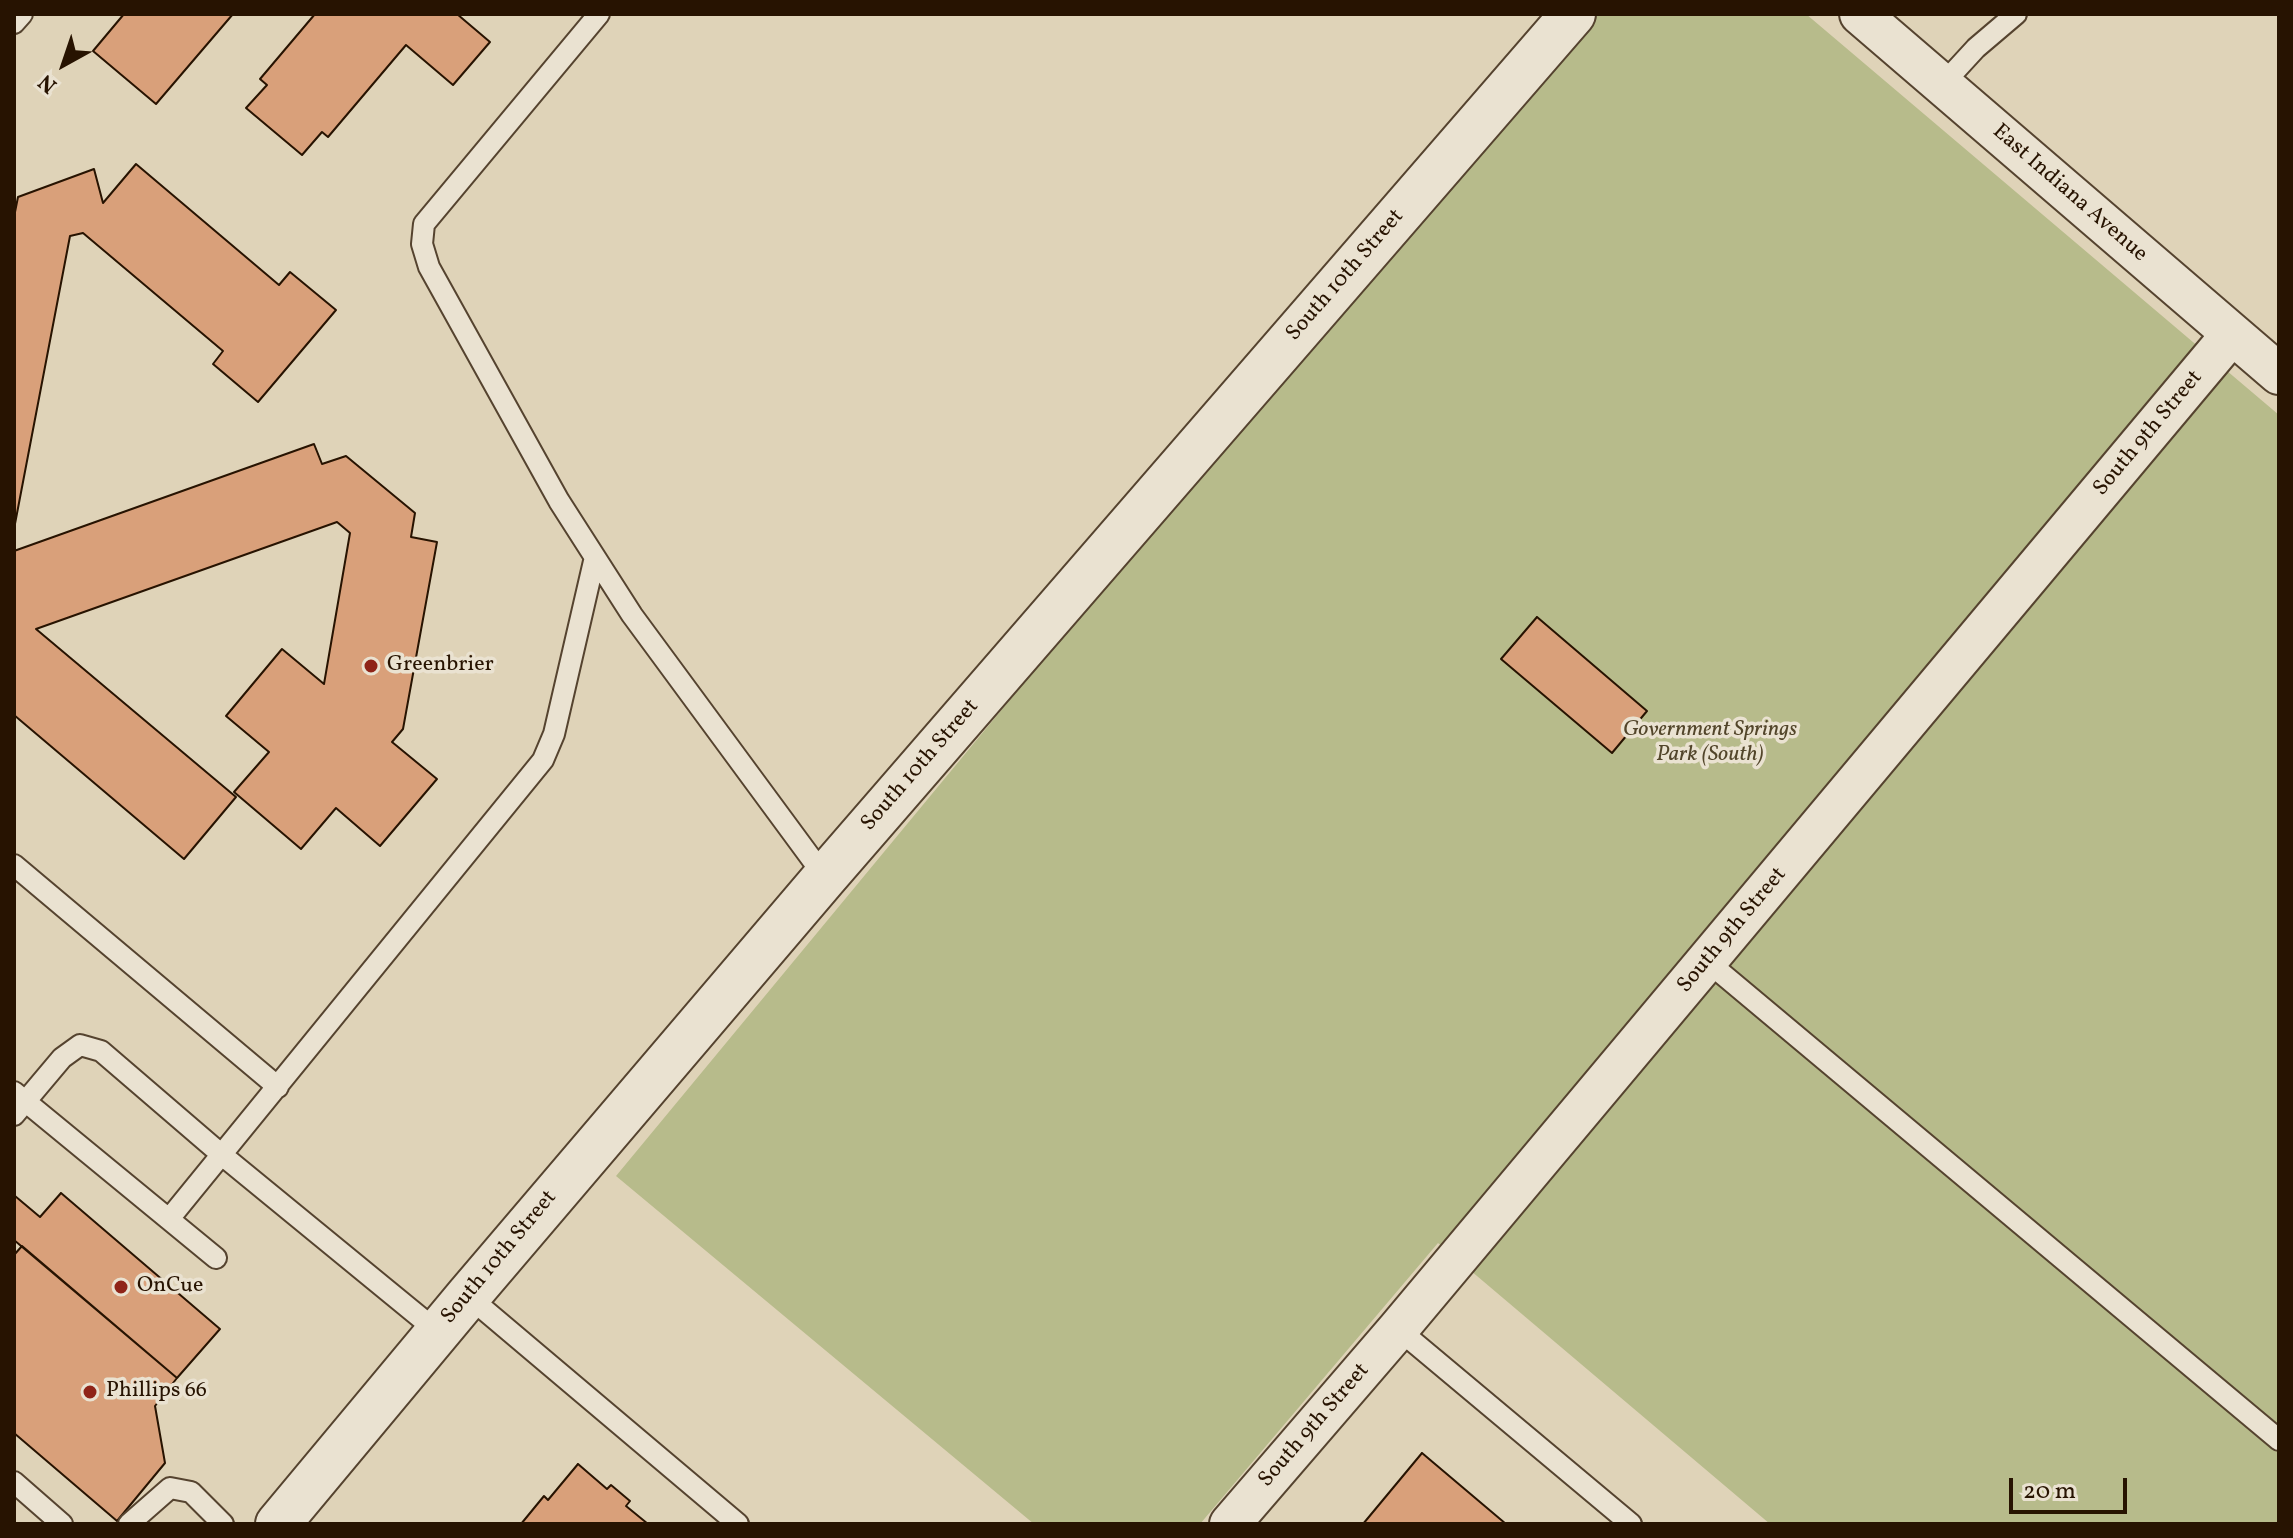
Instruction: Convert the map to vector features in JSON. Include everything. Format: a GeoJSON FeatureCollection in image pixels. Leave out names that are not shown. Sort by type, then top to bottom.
{"type":"FeatureCollection","features":[{"type":"Feature","properties":{"kind":"street","name":"South 10th Street"},"geometry":{"type":"LineString","coordinates":[[278,1524],[825,877],[1573,14]]}},
{"type":"Feature","properties":{"kind":"street","name":"East Indiana Avenue"},"geometry":{"type":"LineString","coordinates":[[1860,14],[2279,374]]}},
{"type":"Feature","properties":{"kind":"street","name":"South 9th Street"},"geometry":{"type":"LineString","coordinates":[[1230,1524],[1708,962],[2232,334]]}},
{"type":"Feature","properties":{"kind":"lane"},"geometry":{"type":"LineString","coordinates":[[14,23],[22,14]]}},
{"type":"Feature","properties":{"kind":"lane"},"geometry":{"type":"LineString","coordinates":[[599,14],[424,224],[422,244],[429,267],[559,501],[632,615],[825,877]]}},
{"type":"Feature","properties":{"kind":"lane"},"geometry":{"type":"LineString","coordinates":[[1942,85],[1976,48],[2016,14]]}},
{"type":"Feature","properties":{"kind":"lane"},"geometry":{"type":"LineString","coordinates":[[169,1219],[543,760],[554,734],[595,557]]}},
{"type":"Feature","properties":{"kind":"lane"},"geometry":{"type":"LineString","coordinates":[[14,865],[278,1087]]}},
{"type":"Feature","properties":{"kind":"lane"},"geometry":{"type":"LineString","coordinates":[[1708,962],[2279,1440]]}},
{"type":"Feature","properties":{"kind":"lane"},"geometry":{"type":"LineString","coordinates":[[216,1258],[18,1103],[62,1058],[80,1045],[101,1051],[438,1332]]}},
{"type":"Feature","properties":{"kind":"lane"},"geometry":{"type":"LineString","coordinates":[[468,1296],[738,1524]]}},
{"type":"Feature","properties":{"kind":"lane"},"geometry":{"type":"LineString","coordinates":[[1398,1329],[1631,1524]]}},
{"type":"Feature","properties":{"kind":"lane"},"geometry":{"type":"LineString","coordinates":[[14,1482],[62,1524]]}},
{"type":"Feature","properties":{"kind":"lane"},"geometry":{"type":"LineString","coordinates":[[129,1524],[170,1488],[191,1492],[223,1524]]}},
{"type":"Feature","properties":{"kind":"green space","name":"Government Springs Park (South)"},"geometry":{"type":"Polygon","coordinates":[[[1577,14],[1806,14],[2279,415],[2279,1524],[1770,1524],[1438,1243],[1200,1524],[1034,1524],[616,1176],[1577,14]]]}},
{"type":"Feature","properties":{"kind":"building"},"geometry":{"type":"Polygon","coordinates":[[[124,14],[233,14],[156,104],[93,51],[124,14]]]}},
{"type":"Feature","properties":{"kind":"building"},"geometry":{"type":"Polygon","coordinates":[[[315,14],[457,14],[490,42],[453,85],[406,45],[328,137],[322,132],[302,155],[246,108],[267,85],[260,79],[315,14]]]}},
{"type":"Feature","properties":{"kind":"building"},"geometry":{"type":"Polygon","coordinates":[[[136,164],[279,285],[290,272],[336,310],[258,402],[213,364],[223,351],[83,233],[70,236],[14,529],[14,217],[18,197],[94,169],[103,203],[136,164]]]}},
{"type":"Feature","properties":{"kind":"building","name":"Greenbrier"},"geometry":{"type":"Polygon","coordinates":[[[314,444],[322,464],[346,456],[415,513],[411,537],[437,542],[403,729],[392,742],[437,779],[380,846],[336,808],[301,849],[234,792],[269,752],[226,716],[282,649],[324,684],[350,533],[337,522],[36,629],[236,797],[184,859],[14,715],[14,551],[314,444]]]}},
{"type":"Feature","properties":{"kind":"building"},"geometry":{"type":"Polygon","coordinates":[[[1537,617],[1647,711],[1612,753],[1501,659],[1537,617]]]}},
{"type":"Feature","properties":{"kind":"building","name":"OnCue"},"geometry":{"type":"Polygon","coordinates":[[[61,1193],[220,1329],[177,1378],[14,1240],[15,1196],[40,1217],[61,1193]]]}},
{"type":"Feature","properties":{"kind":"building","name":"Phillips 66"},"geometry":{"type":"Polygon","coordinates":[[[22,1246],[177,1378],[155,1406],[165,1463],[117,1521],[14,1433],[14,1255],[22,1246]]]}},
{"type":"Feature","properties":{"kind":"building"},"geometry":{"type":"Polygon","coordinates":[[[1422,1453],[1506,1524],[1363,1524],[1422,1453]]]}},
{"type":"Feature","properties":{"kind":"building"},"geometry":{"type":"Polygon","coordinates":[[[578,1464],[607,1489],[611,1485],[630,1501],[626,1506],[648,1524],[521,1524],[544,1496],[548,1500],[578,1464]]]}},
{"type":"Feature","properties":{"kind":"place","name":"Greenbrier"},"geometry":{"type":"Point","coordinates":[371,666]}},
{"type":"Feature","properties":{"kind":"place","name":"OnCue"},"geometry":{"type":"Point","coordinates":[121,1287]}},
{"type":"Feature","properties":{"kind":"place","name":"Phillips 66"},"geometry":{"type":"Point","coordinates":[90,1392]}}]}
